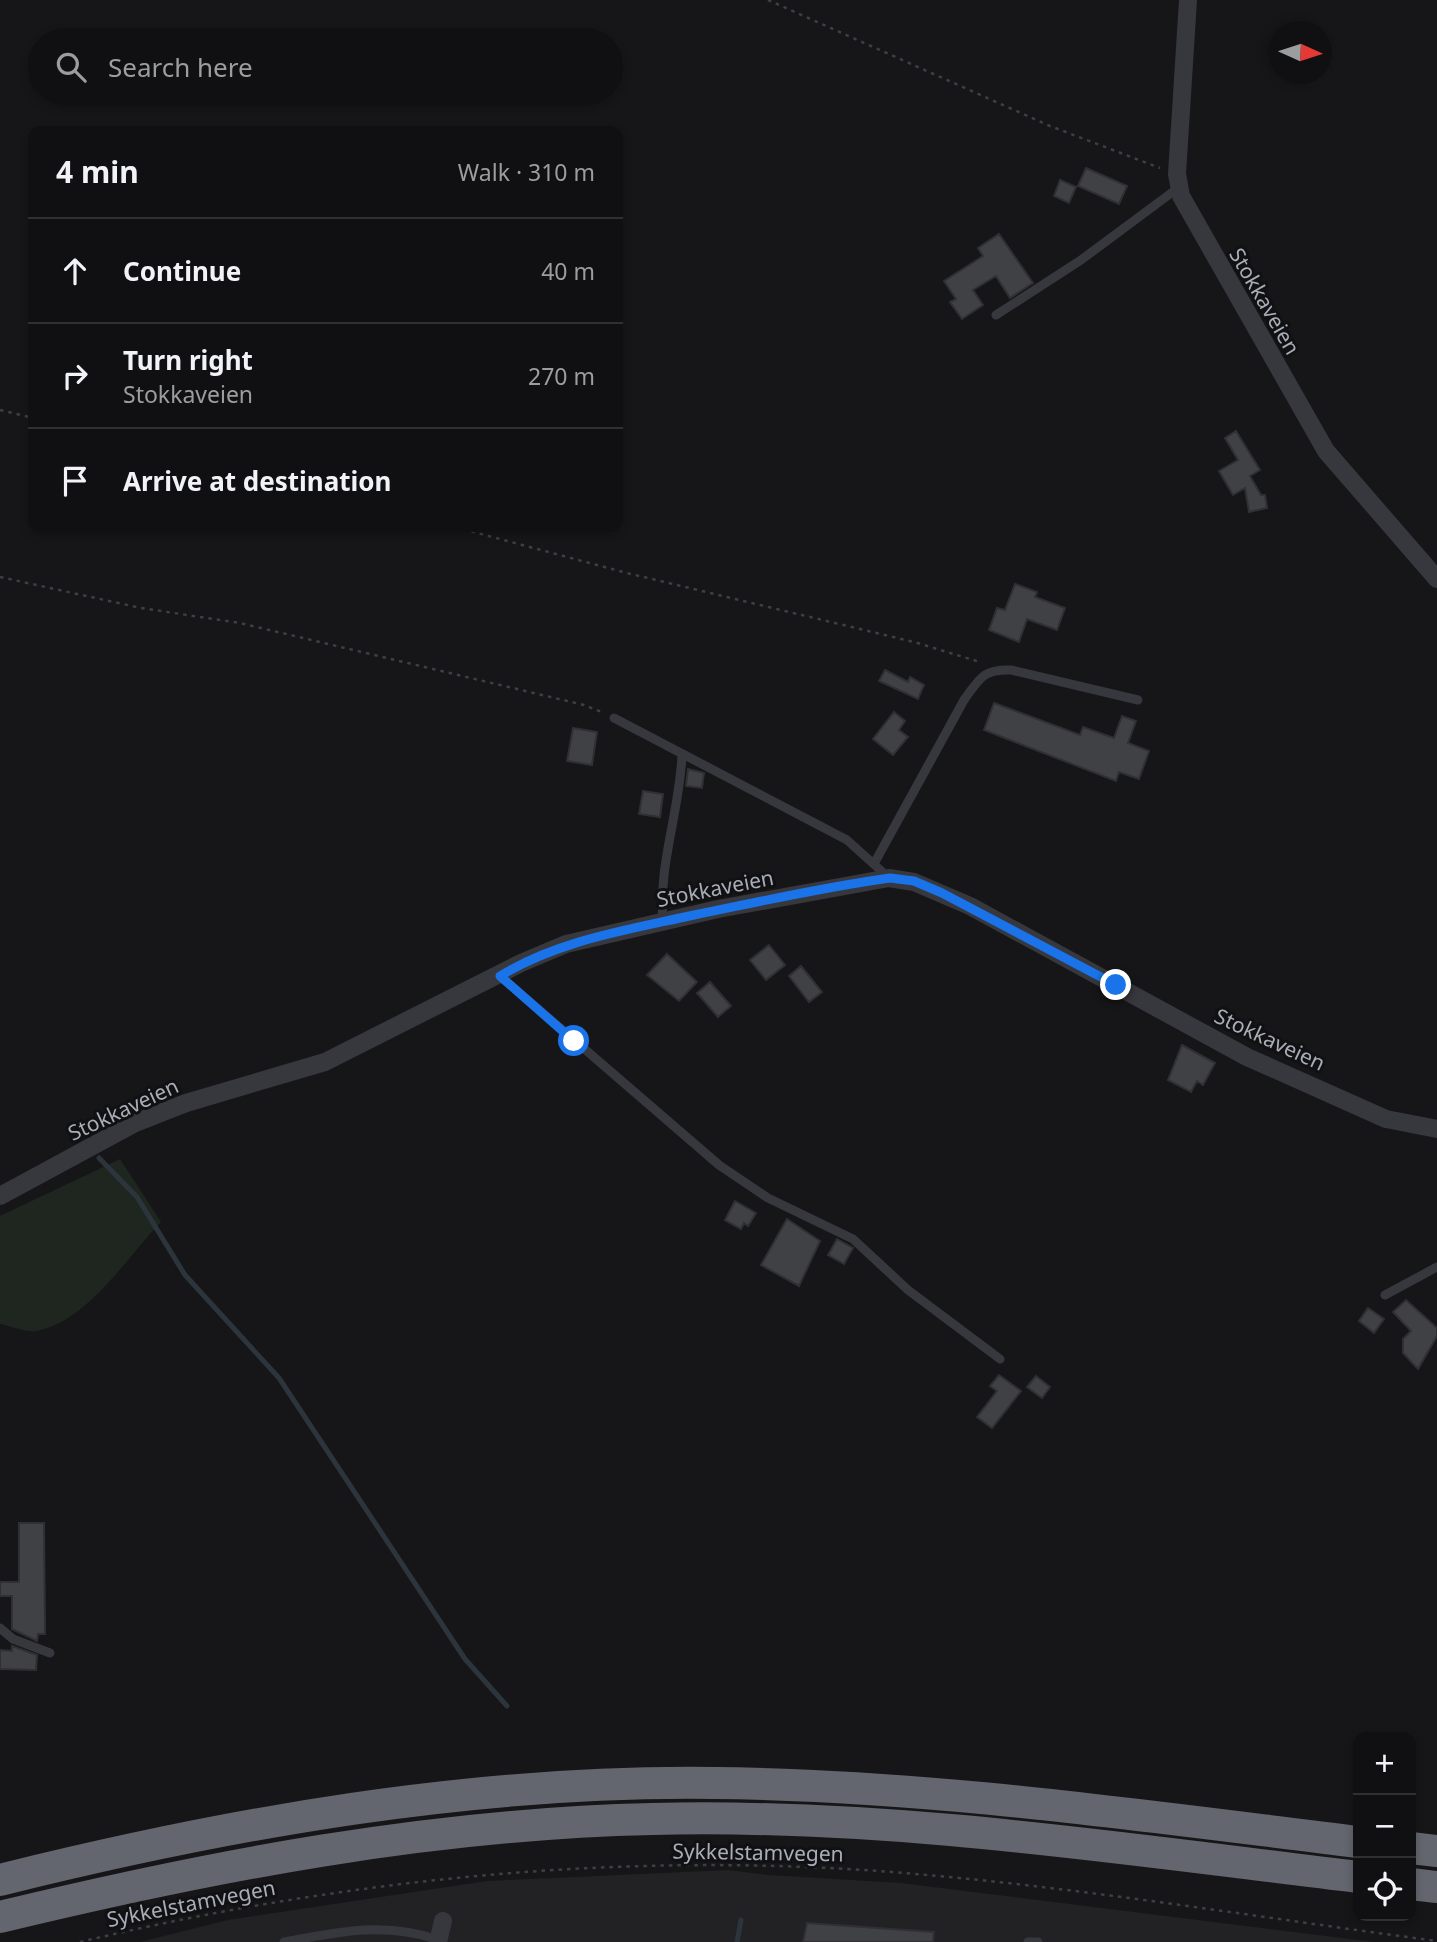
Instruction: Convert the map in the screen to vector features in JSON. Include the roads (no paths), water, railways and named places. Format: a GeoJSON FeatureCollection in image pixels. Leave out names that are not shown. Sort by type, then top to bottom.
{"type":"FeatureCollection","features":[{"type":"Feature","properties":{"kind":"highway"},"geometry":{"type":"LineString","coordinates":[[0,1880],[201,1834],[318,1814],[468,1795],[640,1784],[778,1784],[903,1791],[1353,1841]]}},
{"type":"Feature","properties":{"kind":"highway"},"geometry":{"type":"LineString","coordinates":[[0,1917],[207,1870],[324,1849],[521,1825],[642,1819],[777,1819],[937,1829],[1353,1876]]}},
{"type":"Feature","properties":{"kind":"highway"},"geometry":{"type":"LineString","coordinates":[[1416,1849],[1437,1852]]}},
{"type":"Feature","properties":{"kind":"highway"},"geometry":{"type":"LineString","coordinates":[[1416,1885],[1437,1887]]}},
{"type":"Feature","properties":{"kind":"street"},"geometry":{"type":"LineString","coordinates":[[1177,181],[1188,0]]}},
{"type":"Feature","properties":{"kind":"street","name":"Stokkaveien"},"geometry":{"type":"LineString","coordinates":[[1177,181],[1326,452],[1437,579]]}},
{"type":"Feature","properties":{"kind":"street","name":"Stokkaveien"},"geometry":{"type":"LineString","coordinates":[[0,1196],[135,1124],[186,1103],[325,1062],[566,944],[663,922],[890,878],[914,881],[970,906],[1247,1057],[1385,1119],[1437,1129]]}},
{"type":"Feature","properties":{"kind":"street"},"geometry":{"type":"LineString","coordinates":[[438,1941],[443,1920]]}},
{"type":"Feature","properties":{"kind":"lane"},"geometry":{"type":"LineString","coordinates":[[996,316],[1081,260],[1177,181]]}},
{"type":"Feature","properties":{"kind":"lane"},"geometry":{"type":"LineString","coordinates":[[875,862],[964,700],[980,678],[992,669],[1012,670],[1138,700]]}},
{"type":"Feature","properties":{"kind":"lane"},"geometry":{"type":"LineString","coordinates":[[614,718],[847,840],[890,878]]}},
{"type":"Feature","properties":{"kind":"lane"},"geometry":{"type":"LineString","coordinates":[[663,922],[661,903],[666,847],[682,754]]}},
{"type":"Feature","properties":{"kind":"lane"},"geometry":{"type":"LineString","coordinates":[[500,976],[719,1165],[768,1198],[853,1239],[908,1290],[1000,1359]]}},
{"type":"Feature","properties":{"kind":"lane"},"geometry":{"type":"LineString","coordinates":[[1385,1296],[1437,1267]]}},
{"type":"Feature","properties":{"kind":"lane"},"geometry":{"type":"LineString","coordinates":[[0,1628],[13,1639],[50,1653]]}},
{"type":"Feature","properties":{"kind":"lane"},"geometry":{"type":"LineString","coordinates":[[284,1942],[357,1928],[419,1933],[438,1941]]}},
{"type":"Feature","properties":{"kind":"lane"},"geometry":{"type":"LineString","coordinates":[[1028,1942],[1038,1942]]}},
{"type":"Feature","properties":{"kind":"waterway"},"geometry":{"type":"LineString","coordinates":[[99,1158],[137,1197],[185,1275],[279,1378],[465,1659],[507,1706]]}},
{"type":"Feature","properties":{"kind":"waterway"},"geometry":{"type":"LineString","coordinates":[[737,1942],[741,1920]]}}]}
